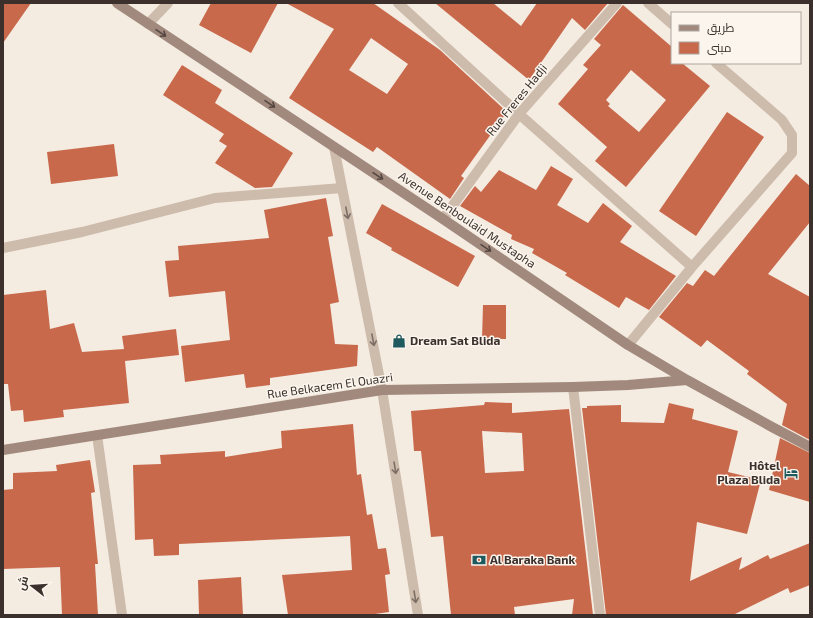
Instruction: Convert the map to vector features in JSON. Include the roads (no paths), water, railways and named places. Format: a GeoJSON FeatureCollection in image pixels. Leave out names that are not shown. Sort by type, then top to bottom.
{"type":"FeatureCollection","features":[{"type":"Feature","properties":{"kind":"main road","name":"Avenue Benboulaid Mustapha"},"geometry":{"type":"LineString","coordinates":[[118,3],[443,219],[628,345],[772,428],[810,447]]}},
{"type":"Feature","properties":{"kind":"main road","name":"Rue Belkacem El Ouazri"},"geometry":{"type":"LineString","coordinates":[[3,450],[382,390],[573,387],[628,385],[687,380]]}},
{"type":"Feature","properties":{"kind":"street"},"geometry":{"type":"LineString","coordinates":[[148,24],[168,3]]}},
{"type":"Feature","properties":{"kind":"street"},"geometry":{"type":"LineString","coordinates":[[398,3],[519,114],[692,267]]}},
{"type":"Feature","properties":{"kind":"street","name":"Rue Freres Hadji"},"geometry":{"type":"LineString","coordinates":[[443,219],[519,114],[617,3]]}},
{"type":"Feature","properties":{"kind":"street"},"geometry":{"type":"LineString","coordinates":[[648,3],[671,23]]}},
{"type":"Feature","properties":{"kind":"street"},"geometry":{"type":"LineString","coordinates":[[628,345],[692,267],[792,153],[792,135],[782,120],[717,64]]}},
{"type":"Feature","properties":{"kind":"street"},"geometry":{"type":"LineString","coordinates":[[334,147],[382,390],[418,615]]}},
{"type":"Feature","properties":{"kind":"street"},"geometry":{"type":"LineString","coordinates":[[3,248],[82,232],[215,198],[342,188]]}},
{"type":"Feature","properties":{"kind":"street"},"geometry":{"type":"LineString","coordinates":[[573,387],[600,615]]}},
{"type":"Feature","properties":{"kind":"street"},"geometry":{"type":"LineString","coordinates":[[97,435],[122,615]]}},
{"type":"Feature","properties":{"kind":"place","name":"Dream Sat Blida"},"geometry":{"type":"Point","coordinates":[399,341]}},
{"type":"Feature","properties":{"kind":"place","name":"Hôtel Plaza Blida"},"geometry":{"type":"Point","coordinates":[791,473]}},
{"type":"Feature","properties":{"kind":"place","name":"Al Baraka Bank"},"geometry":{"type":"Point","coordinates":[479,560]}}]}
